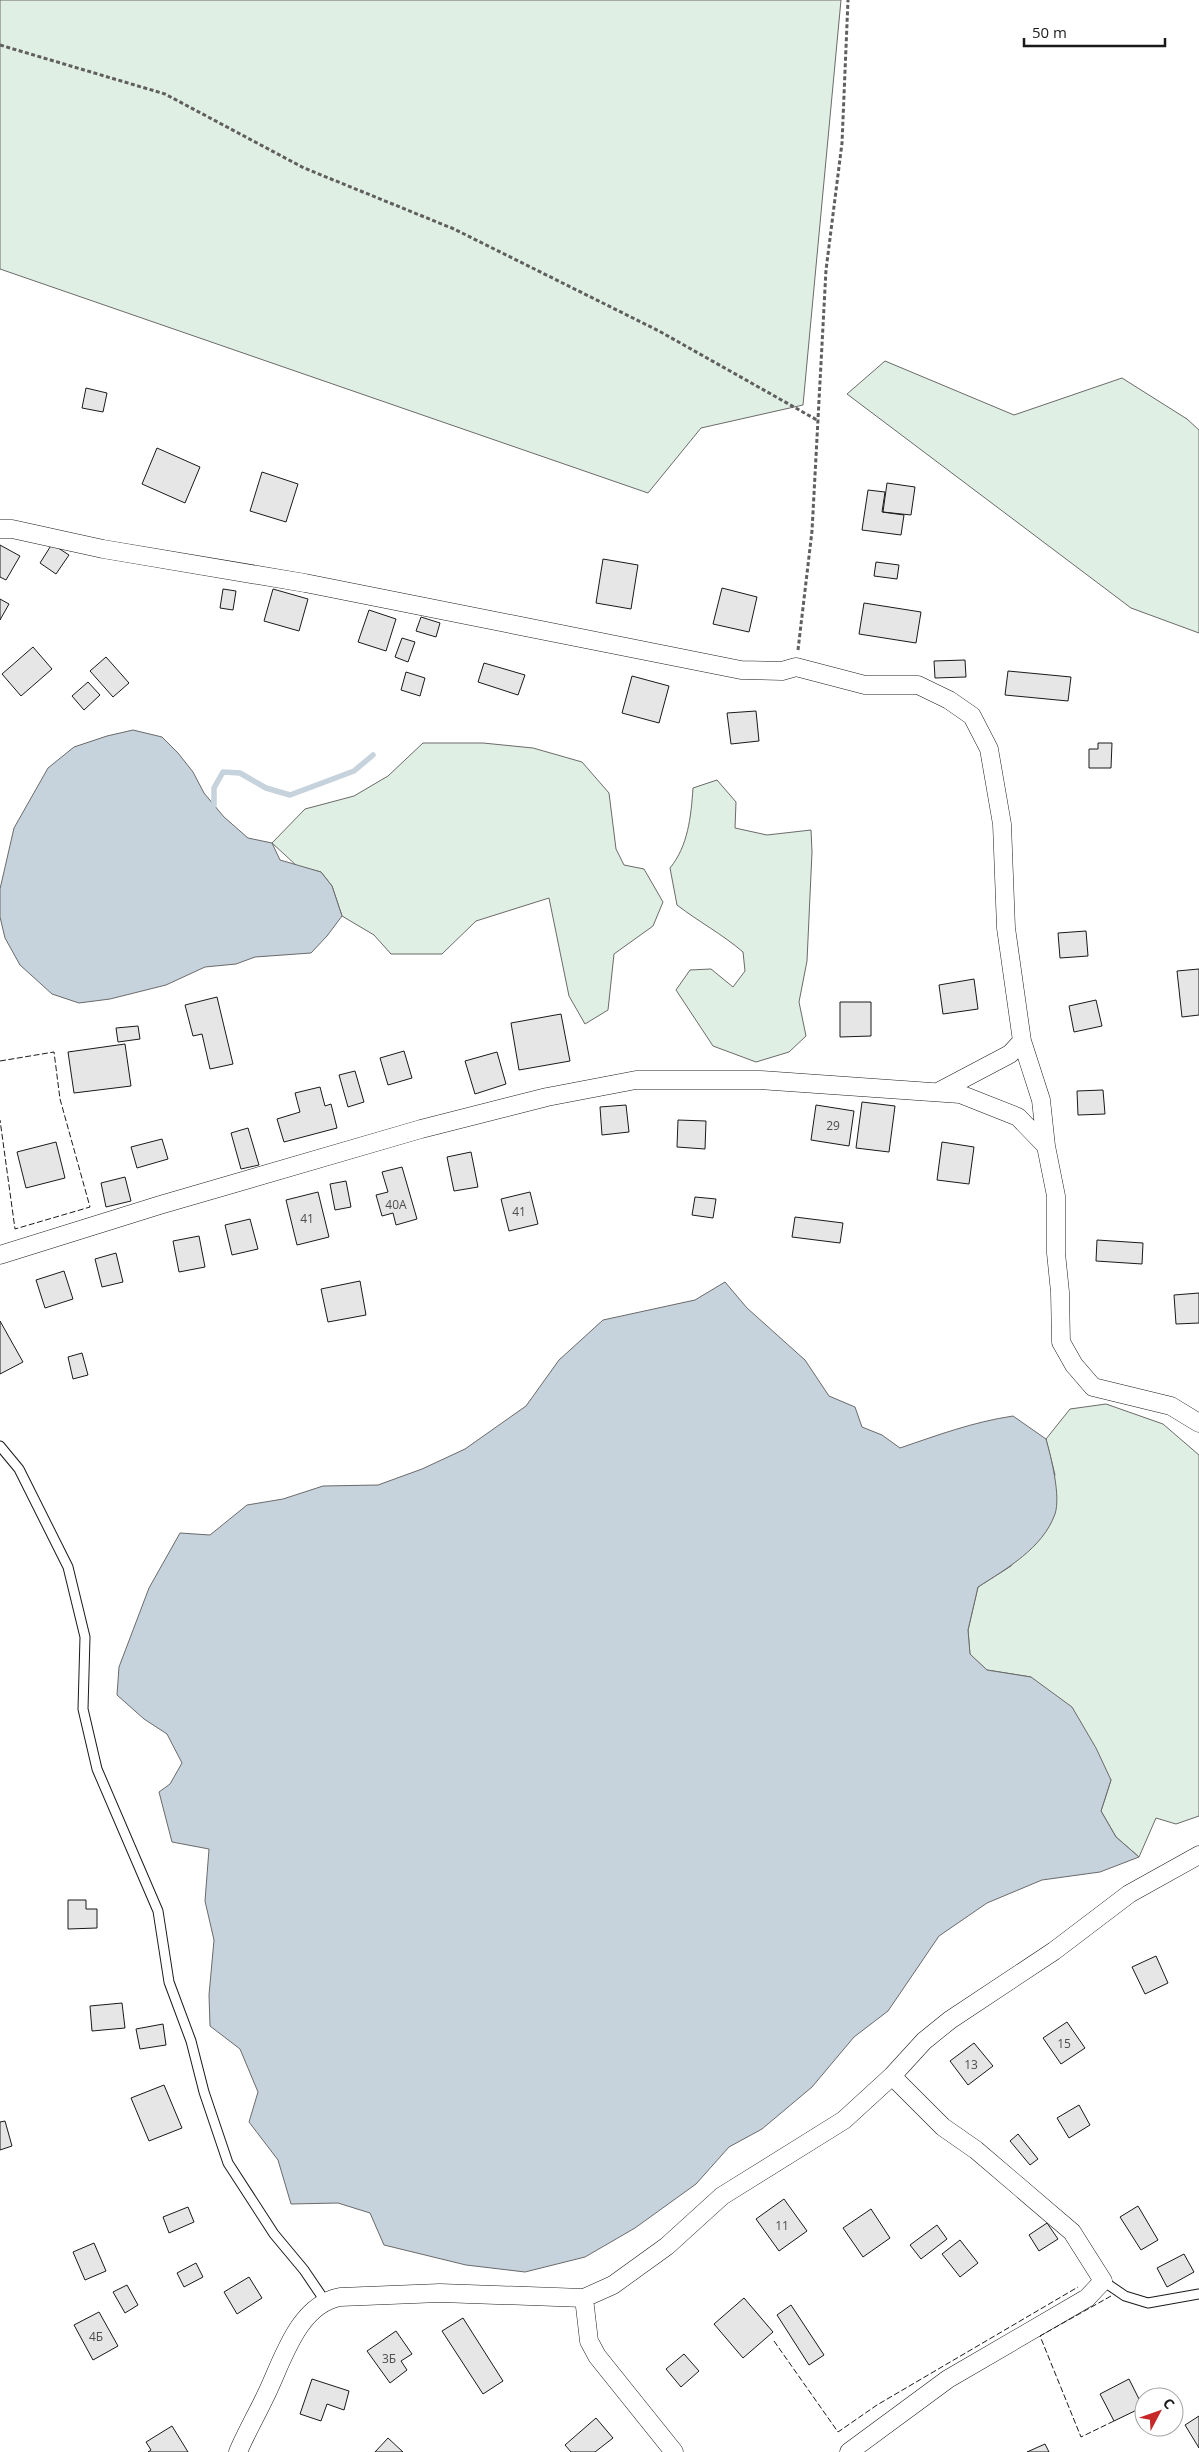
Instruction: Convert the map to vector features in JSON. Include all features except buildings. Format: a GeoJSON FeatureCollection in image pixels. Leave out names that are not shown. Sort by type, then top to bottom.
{"type":"FeatureCollection","features":[{"type":"Feature","properties":{"kind":"street"},"geometry":{"type":"LineString","coordinates":[[0,529],[12,529],[103,549],[305,583],[741,670],[782,671],[796,667],[865,685],[918,686],[949,700],[972,716],[989,749],[1002,824],[1006,928],[1022,1041],[1041,1100],[1046,1146],[1056,1196],[1056,1253],[1060,1292],[1061,1342],[1074,1365],[1093,1387],[1171,1406],[1199,1424]]}},
{"type":"Feature","properties":{"kind":"street"},"geometry":{"type":"LineString","coordinates":[[938,1092],[1010,1054],[1022,1041]]}},
{"type":"Feature","properties":{"kind":"street"},"geometry":{"type":"LineString","coordinates":[[0,1255],[160,1205],[421,1128],[547,1097],[636,1080],[760,1080],[960,1094],[1018,1117],[1046,1146]]}},
{"type":"Feature","properties":{"kind":"street"},"geometry":{"type":"LineString","coordinates":[[238,2452],[292,2340],[312,2311],[324,2301],[340,2297],[440,2293],[584,2298],[613,2285],[640,2268],[668,2246],[722,2196],[844,2120],[892,2076],[924,2041],[950,2020],[1054,1951],[1129,1894],[1199,1855]]}},
{"type":"Feature","properties":{"kind":"street"},"geometry":{"type":"LineString","coordinates":[[849,2452],[948,2379],[1087,2298],[1103,2281],[1072,2232],[976,2150],[943,2127],[892,2076]]}},
{"type":"Feature","properties":{"kind":"street"},"geometry":{"type":"LineString","coordinates":[[584,2298],[589,2341],[597,2356],[674,2452]]}},
{"type":"Feature","properties":{"kind":"lane"},"geometry":{"type":"LineString","coordinates":[[0,1446],[19,1469],[68,1567],[85,1637],[83,1709],[97,1769],[158,1911],[169,1982],[190,2041],[204,2092],[228,2163],[274,2234],[304,2270],[324,2301]]}},
{"type":"Feature","properties":{"kind":"lane"},"geometry":{"type":"LineString","coordinates":[[1103,2281],[1125,2296],[1148,2303],[1199,2294]]}},
{"type":"Feature","properties":{"kind":"path"},"geometry":{"type":"LineString","coordinates":[[796,667],[812,531],[826,270],[842,143],[848,0]]}},
{"type":"Feature","properties":{"kind":"path"},"geometry":{"type":"LineString","coordinates":[[0,45],[165,94],[304,168],[454,229],[659,331],[817,420]]}},
{"type":"Feature","properties":{"kind":"green space"},"geometry":{"type":"Polygon","coordinates":[[[0,0],[841,0],[803,405],[701,428],[648,493],[0,269],[0,0]]]}},
{"type":"Feature","properties":{"kind":"green space"},"geometry":{"type":"Polygon","coordinates":[[[885,361],[1014,415],[1122,378],[1187,419],[1199,430],[1199,633],[1131,608],[847,394],[885,361]]]}},
{"type":"Feature","properties":{"kind":"green space"},"geometry":{"type":"Polygon","coordinates":[[[423,743],[483,743],[533,748],[582,762],[609,793],[616,849],[624,865],[644,869],[663,902],[653,926],[614,954],[608,1010],[585,1024],[569,996],[549,898],[476,921],[442,954],[391,954],[374,935],[342,916],[332,886],[321,872],[297,866],[272,843],[305,809],[354,796],[388,776],[423,743]]]}},
{"type":"Feature","properties":{"kind":"green space"},"geometry":{"type":"Polygon","coordinates":[[[717,780],[736,802],[735,828],[767,835],[811,830],[812,852],[807,961],[799,1002],[806,1036],[789,1052],[756,1062],[713,1046],[676,990],[690,970],[711,969],[733,987],[745,971],[743,952],[677,905],[670,868],[685,841],[690,820],[693,788],[717,780]]]}},
{"type":"Feature","properties":{"kind":"green space"},"geometry":{"type":"Polygon","coordinates":[[[1106,1404],[1163,1424],[1199,1455],[1199,1816],[1176,1824],[1156,1818],[1139,1857],[1116,1837],[1101,1811],[1111,1780],[1031,1677],[987,1670],[970,1655],[968,1630],[978,1587],[1011,1566],[1055,1475],[1046,1439],[1070,1409],[1106,1404]]]}},
{"type":"Feature","properties":{"kind":"shaded area"},"geometry":{"type":"Polygon","coordinates":[[[133,730],[162,737],[193,772],[204,793],[224,817],[248,838],[272,843],[280,860],[321,872],[332,886],[342,916],[311,953],[255,957],[236,964],[205,967],[166,985],[110,999],[79,1003],[52,994],[20,965],[5,938],[0,917],[0,889],[14,828],[48,768],[74,747],[133,730]]]}},
{"type":"Feature","properties":{"kind":"shaded area"},"geometry":{"type":"Polygon","coordinates":[[[725,1282],[747,1308],[805,1360],[829,1396],[855,1407],[862,1427],[882,1435],[900,1448],[970,1425],[1013,1416],[1046,1439],[1056,1487],[1057,1506],[1055,1514],[1042,1537],[1033,1547],[1012,1565],[978,1587],[968,1630],[970,1654],[987,1670],[1031,1677],[1072,1707],[1096,1748],[1111,1780],[1101,1811],[1116,1837],[1139,1857],[1100,1872],[1042,1880],[987,1903],[939,1936],[888,2011],[854,2037],[812,2087],[762,2129],[729,2147],[696,2184],[635,2228],[585,2257],[525,2272],[466,2265],[384,2245],[370,2213],[338,2203],[291,2204],[278,2160],[249,2122],[258,2092],[240,2049],[210,2026],[209,1995],[214,1940],[205,1901],[209,1849],[172,1842],[159,1792],[170,1784],[182,1763],[167,1734],[144,1719],[117,1695],[119,1667],[149,1588],[180,1533],[210,1535],[247,1505],[283,1499],[323,1486],[378,1485],[422,1469],[465,1449],[526,1406],[559,1360],[603,1320],[695,1300],[725,1282]]]}},
{"type":"Feature","properties":{"kind":"waterway"},"geometry":{"type":"LineString","coordinates":[[214,805],[214,788],[223,772],[240,773],[266,788],[290,795],[354,771],[373,755]]}},
{"type":"Feature","properties":{"kind":"fence"},"geometry":{"type":"LineString","coordinates":[[0,1061],[54,1052],[60,1099],[90,1207],[15,1229],[0,1120]]}},
{"type":"Feature","properties":{"kind":"fence"},"geometry":{"type":"LineString","coordinates":[[774,2341],[838,2432],[877,2405],[1078,2287]]}},
{"type":"Feature","properties":{"kind":"fence"},"geometry":{"type":"LineString","coordinates":[[1111,2296],[1040,2336],[1081,2437],[1114,2421]]}}]}
